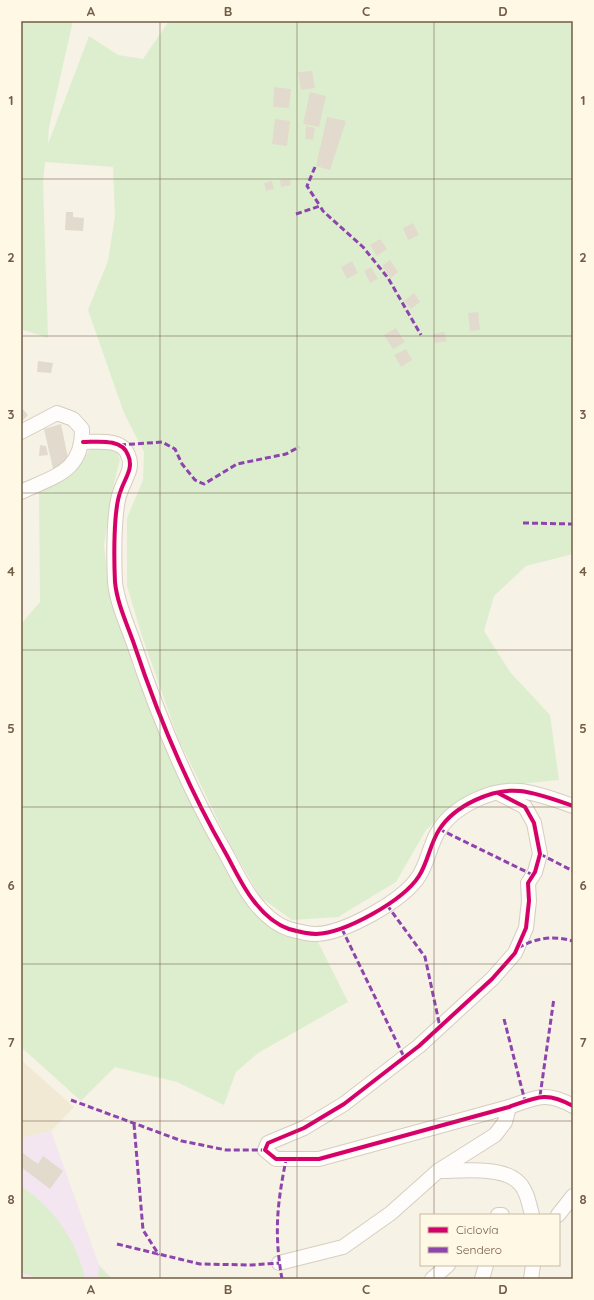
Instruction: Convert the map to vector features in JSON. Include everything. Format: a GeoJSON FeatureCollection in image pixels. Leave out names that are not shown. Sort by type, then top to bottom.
{"type":"FeatureCollection","features":[{"type":"Feature","properties":{"kind":"street"},"geometry":{"type":"LineString","coordinates":[[21,432],[57,413],[73,419],[82,429],[83,442],[81,450],[68,469],[21,492]]}},
{"type":"Feature","properties":{"kind":"street"},"geometry":{"type":"LineString","coordinates":[[83,442],[111,442],[120,445],[128,452],[130,462],[128,476],[120,492],[114,545],[116,583],[119,600],[150,693],[179,762],[213,831],[240,879],[252,899],[268,917],[287,928],[315,934],[342,929],[382,908],[402,895],[419,876],[440,829],[449,818],[464,805],[498,793],[517,790],[540,794],[573,806]]}},
{"type":"Feature","properties":{"kind":"street"},"geometry":{"type":"LineString","coordinates":[[498,793],[525,807],[534,823],[540,854],[535,872],[528,883],[529,901],[526,928],[515,953],[492,979],[419,1046],[344,1104],[304,1128],[268,1143],[265,1150],[276,1159],[319,1159],[510,1107],[540,1096],[560,1098],[573,1106]]}},
{"type":"Feature","properties":{"kind":"street"},"geometry":{"type":"LineString","coordinates":[[279,1263],[343,1247],[391,1213],[438,1171],[495,1135],[505,1122],[510,1107]]}},
{"type":"Feature","properties":{"kind":"street"},"geometry":{"type":"LineString","coordinates":[[438,1171],[494,1172],[510,1176],[518,1182],[525,1191],[532,1214]]}},
{"type":"Feature","properties":{"kind":"street"},"geometry":{"type":"LineString","coordinates":[[559,1214],[573,1196]]}},
{"type":"Feature","properties":{"kind":"street"},"geometry":{"type":"LineString","coordinates":[[432,1279],[447,1266]]}},
{"type":"Feature","properties":{"kind":"street"},"geometry":{"type":"LineString","coordinates":[[482,1279],[486,1266]]}},
{"type":"Feature","properties":{"kind":"street"},"geometry":{"type":"LineString","coordinates":[[531,1279],[533,1266]]}},
{"type":"Feature","properties":{"kind":"shaded area"},"geometry":{"type":"Polygon","coordinates":[[[21,1060],[74,1107],[51,1131],[21,1138],[21,1060]]]}},
{"type":"Feature","properties":{"kind":"shaded area"},"geometry":{"type":"Polygon","coordinates":[[[51,1131],[99,1265],[112,1279],[21,1279],[21,1138],[51,1131]]]}},
{"type":"Feature","properties":{"kind":"green space"},"geometry":{"type":"Polygon","coordinates":[[[21,21],[73,21],[49,127],[48,144],[89,36],[118,55],[143,59],[169,21],[573,21],[573,554],[526,566],[494,596],[484,631],[510,672],[550,715],[559,780],[498,786],[471,794],[451,807],[426,830],[396,882],[338,917],[292,920],[260,897],[228,841],[178,738],[142,636],[127,586],[127,518],[143,480],[144,452],[124,413],[88,310],[108,261],[115,216],[113,167],[45,162],[43,182],[48,338],[21,329],[21,21]]]}},
{"type":"Feature","properties":{"kind":"green space"},"geometry":{"type":"Polygon","coordinates":[[[91,447],[115,449],[120,459],[112,492],[104,546],[111,601],[136,675],[180,781],[225,869],[252,910],[281,934],[317,940],[348,1002],[258,1053],[236,1072],[224,1105],[177,1082],[115,1067],[81,1101],[21,1047],[21,624],[40,602],[39,491],[78,468],[91,447]]]}},
{"type":"Feature","properties":{"kind":"green space"},"geometry":{"type":"Polygon","coordinates":[[[21,1186],[44,1204],[62,1226],[77,1252],[85,1279],[39,1279],[21,1272],[21,1186]]]}},
{"type":"Feature","properties":{"kind":"green space"},"geometry":{"type":"Polygon","coordinates":[[[99,1265],[112,1279],[98,1279],[99,1265]]]}},
{"type":"Feature","properties":{"kind":"building"},"geometry":{"type":"Polygon","coordinates":[[[312,71],[315,88],[301,90],[298,72],[312,71]]]}},
{"type":"Feature","properties":{"kind":"building"},"geometry":{"type":"Polygon","coordinates":[[[274,87],[291,89],[289,108],[273,107],[274,87]]]}},
{"type":"Feature","properties":{"kind":"building"},"geometry":{"type":"Polygon","coordinates":[[[310,92],[326,96],[319,127],[303,124],[310,92]]]}},
{"type":"Feature","properties":{"kind":"building"},"geometry":{"type":"Polygon","coordinates":[[[327,117],[346,121],[330,170],[316,166],[327,117]]]}},
{"type":"Feature","properties":{"kind":"building"},"geometry":{"type":"Polygon","coordinates":[[[275,119],[290,121],[287,146],[272,144],[275,119]]]}},
{"type":"Feature","properties":{"kind":"building"},"geometry":{"type":"Polygon","coordinates":[[[306,126],[315,128],[313,140],[305,139],[306,126]]]}},
{"type":"Feature","properties":{"kind":"building"},"geometry":{"type":"Polygon","coordinates":[[[290,179],[291,185],[281,187],[280,180],[290,179]]]}},
{"type":"Feature","properties":{"kind":"building"},"geometry":{"type":"Polygon","coordinates":[[[272,181],[274,189],[266,191],[264,183],[272,181]]]}},
{"type":"Feature","properties":{"kind":"building"},"geometry":{"type":"Polygon","coordinates":[[[66,212],[73,212],[73,217],[84,218],[83,231],[65,230],[66,212]]]}},
{"type":"Feature","properties":{"kind":"building"},"geometry":{"type":"Polygon","coordinates":[[[413,223],[419,235],[408,240],[403,228],[413,223]]]}},
{"type":"Feature","properties":{"kind":"building"},"geometry":{"type":"Polygon","coordinates":[[[380,239],[387,249],[377,256],[370,245],[380,239]]]}},
{"type":"Feature","properties":{"kind":"building"},"geometry":{"type":"Polygon","coordinates":[[[390,260],[398,272],[391,278],[382,266],[390,260]]]}},
{"type":"Feature","properties":{"kind":"building"},"geometry":{"type":"Polygon","coordinates":[[[352,261],[358,273],[347,279],[341,267],[352,261]]]}},
{"type":"Feature","properties":{"kind":"building"},"geometry":{"type":"Polygon","coordinates":[[[371,267],[378,279],[370,283],[364,271],[371,267]]]}},
{"type":"Feature","properties":{"kind":"building"},"geometry":{"type":"Polygon","coordinates":[[[414,293],[420,302],[411,309],[404,301],[414,293]]]}},
{"type":"Feature","properties":{"kind":"building"},"geometry":{"type":"Polygon","coordinates":[[[478,312],[480,330],[470,331],[468,313],[478,312]]]}},
{"type":"Feature","properties":{"kind":"building"},"geometry":{"type":"Polygon","coordinates":[[[396,328],[405,342],[393,349],[384,335],[396,328]]]}},
{"type":"Feature","properties":{"kind":"building"},"geometry":{"type":"Polygon","coordinates":[[[444,332],[447,341],[435,343],[433,334],[444,332]]]}},
{"type":"Feature","properties":{"kind":"building"},"geometry":{"type":"Polygon","coordinates":[[[406,349],[412,360],[401,367],[394,355],[406,349]]]}},
{"type":"Feature","properties":{"kind":"building"},"geometry":{"type":"Polygon","coordinates":[[[38,361],[53,363],[51,373],[37,372],[38,361]]]}},
{"type":"Feature","properties":{"kind":"building"},"geometry":{"type":"Polygon","coordinates":[[[21,407],[28,415],[21,422],[21,407]]]}},
{"type":"Feature","properties":{"kind":"building"},"geometry":{"type":"Polygon","coordinates":[[[61,424],[69,463],[54,473],[44,429],[61,424]]]}},
{"type":"Feature","properties":{"kind":"building"},"geometry":{"type":"Polygon","coordinates":[[[40,445],[46,446],[48,455],[39,456],[40,445]]]}},
{"type":"Feature","properties":{"kind":"building"},"geometry":{"type":"Polygon","coordinates":[[[21,1152],[38,1164],[43,1156],[63,1171],[50,1189],[21,1167],[21,1152]]]}},
{"type":"Feature","properties":{"kind":"building"},"geometry":{"type":"Polygon","coordinates":[[[21,1276],[30,1279],[21,1279],[21,1276]]]}},
{"type":"Feature","properties":{"kind":"marked path"},"geometry":{"type":"LineString","coordinates":[[315,167],[307,186],[320,206]]}},
{"type":"Feature","properties":{"kind":"marked path"},"geometry":{"type":"LineString","coordinates":[[296,214],[320,206],[323,211],[363,247],[388,278],[421,335]]}},
{"type":"Feature","properties":{"kind":"marked path"},"geometry":{"type":"LineString","coordinates":[[120,445],[162,442],[175,449],[182,464],[195,480],[204,484],[237,464],[286,454],[299,447]]}},
{"type":"Feature","properties":{"kind":"marked path"},"geometry":{"type":"LineString","coordinates":[[523,523],[573,524]]}},
{"type":"Feature","properties":{"kind":"marked path"},"geometry":{"type":"LineString","coordinates":[[439,829],[533,875]]}},
{"type":"Feature","properties":{"kind":"marked path"},"geometry":{"type":"LineString","coordinates":[[540,854],[573,871]]}},
{"type":"Feature","properties":{"kind":"marked path"},"geometry":{"type":"LineString","coordinates":[[387,905],[425,957],[440,1027]]}},
{"type":"Feature","properties":{"kind":"marked path"},"geometry":{"type":"LineString","coordinates":[[342,929],[404,1057]]}},
{"type":"Feature","properties":{"kind":"marked path"},"geometry":{"type":"LineString","coordinates":[[518,948],[544,938],[558,938],[573,941]]}},
{"type":"Feature","properties":{"kind":"marked path"},"geometry":{"type":"LineString","coordinates":[[540,1096],[554,998]]}},
{"type":"Feature","properties":{"kind":"marked path"},"geometry":{"type":"LineString","coordinates":[[504,1019],[525,1101]]}},
{"type":"Feature","properties":{"kind":"marked path"},"geometry":{"type":"LineString","coordinates":[[71,1100],[182,1141],[226,1150],[265,1150]]}},
{"type":"Feature","properties":{"kind":"marked path"},"geometry":{"type":"LineString","coordinates":[[134,1124],[143,1230],[159,1255]]}},
{"type":"Feature","properties":{"kind":"marked path"},"geometry":{"type":"LineString","coordinates":[[282,1279],[277,1233],[280,1191],[286,1160]]}},
{"type":"Feature","properties":{"kind":"marked path"},"geometry":{"type":"LineString","coordinates":[[117,1244],[200,1264],[251,1265],[279,1263]]}},
{"type":"Feature","properties":{"kind":"cycle path"},"geometry":{"type":"LineString","coordinates":[[83,442],[115,443],[125,450],[130,460],[128,473],[118,498],[115,521],[115,582],[120,606],[163,724],[198,802],[245,889],[260,909],[273,921],[289,929],[316,934],[342,928],[372,914],[387,905],[411,886],[425,865],[439,830],[454,813],[475,800],[498,792],[520,791],[540,795],[573,806]]}},
{"type":"Feature","properties":{"kind":"cycle path"},"geometry":{"type":"LineString","coordinates":[[498,793],[525,807],[534,823],[540,854],[535,872],[528,883],[529,901],[526,928],[515,953],[492,979],[419,1046],[344,1104],[304,1128],[268,1143],[265,1150],[276,1159],[319,1159],[509,1107],[534,1098],[556,1098],[573,1106]]}}]}
